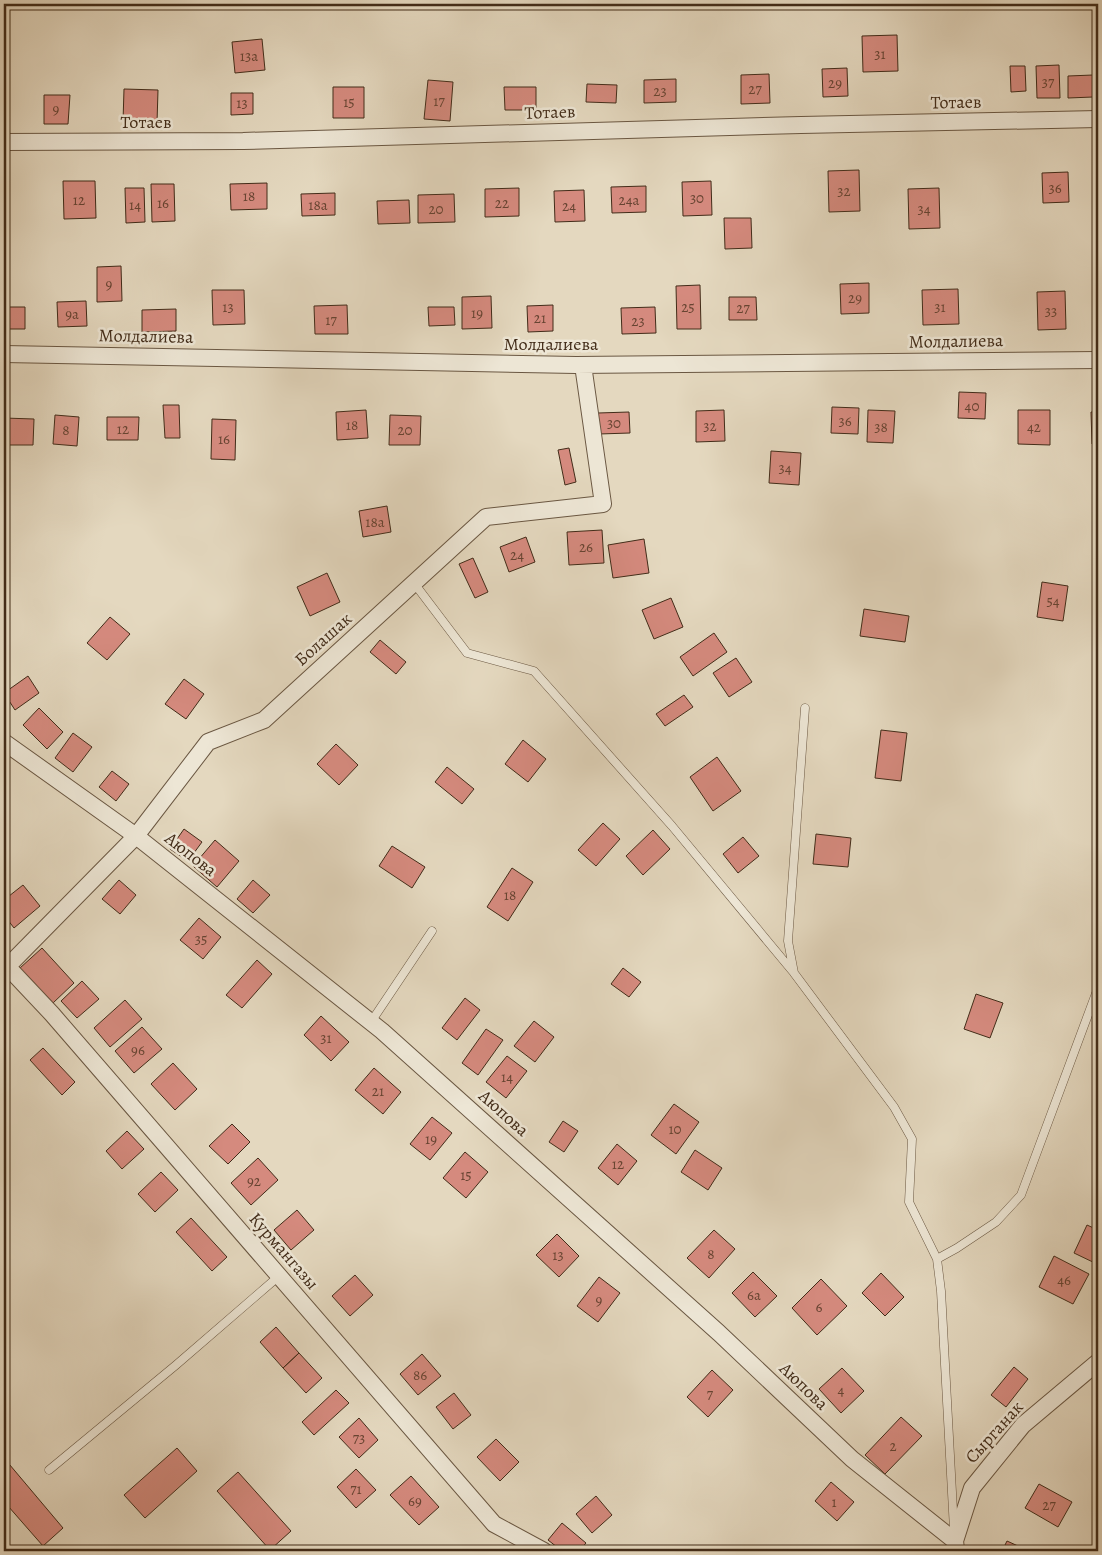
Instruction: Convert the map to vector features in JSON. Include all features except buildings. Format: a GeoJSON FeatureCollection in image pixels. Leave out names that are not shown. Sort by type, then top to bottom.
{"type":"FeatureCollection","features":[{"type":"Feature","properties":{"kind":"street","name":"Тотаев"},"geometry":{"type":"LineString","coordinates":[[4,142],[244,141],[781,125],[1098,119]]}},
{"type":"Feature","properties":{"kind":"street","name":"Молдалиева"},"geometry":{"type":"LineString","coordinates":[[4,354],[583,364],[1098,360]]}},
{"type":"Feature","properties":{"kind":"street","name":"Болашак"},"geometry":{"type":"LineString","coordinates":[[5,965],[136,836],[208,742],[264,720],[486,517],[603,504],[583,364]]}},
{"type":"Feature","properties":{"kind":"street","name":"Аюпова"},"geometry":{"type":"LineString","coordinates":[[4,742],[136,836],[371,1022],[719,1333],[852,1459],[956,1546]]}},
{"type":"Feature","properties":{"kind":"street","name":"Курмангазы"},"geometry":{"type":"LineString","coordinates":[[5,965],[52,1014],[494,1524],[544,1551]]}},
{"type":"Feature","properties":{"kind":"street","name":"Сырганак"},"geometry":{"type":"LineString","coordinates":[[956,1546],[972,1488],[1023,1425],[1098,1362]]}},
{"type":"Feature","properties":{"kind":"lane"},"geometry":{"type":"LineString","coordinates":[[414,583],[467,653],[534,671],[672,826],[794,974],[894,1107],[912,1139],[910,1202],[937,1259],[941,1291],[956,1546]]}},
{"type":"Feature","properties":{"kind":"lane"},"geometry":{"type":"LineString","coordinates":[[794,974],[788,941],[805,708]]}},
{"type":"Feature","properties":{"kind":"lane"},"geometry":{"type":"LineString","coordinates":[[371,1022],[432,931]]}},
{"type":"Feature","properties":{"kind":"lane"},"geometry":{"type":"LineString","coordinates":[[937,1259],[996,1222],[1021,1195],[1098,988]]}},
{"type":"Feature","properties":{"kind":"lane"},"geometry":{"type":"LineString","coordinates":[[49,1470],[176,1365],[278,1276]]}}]}
